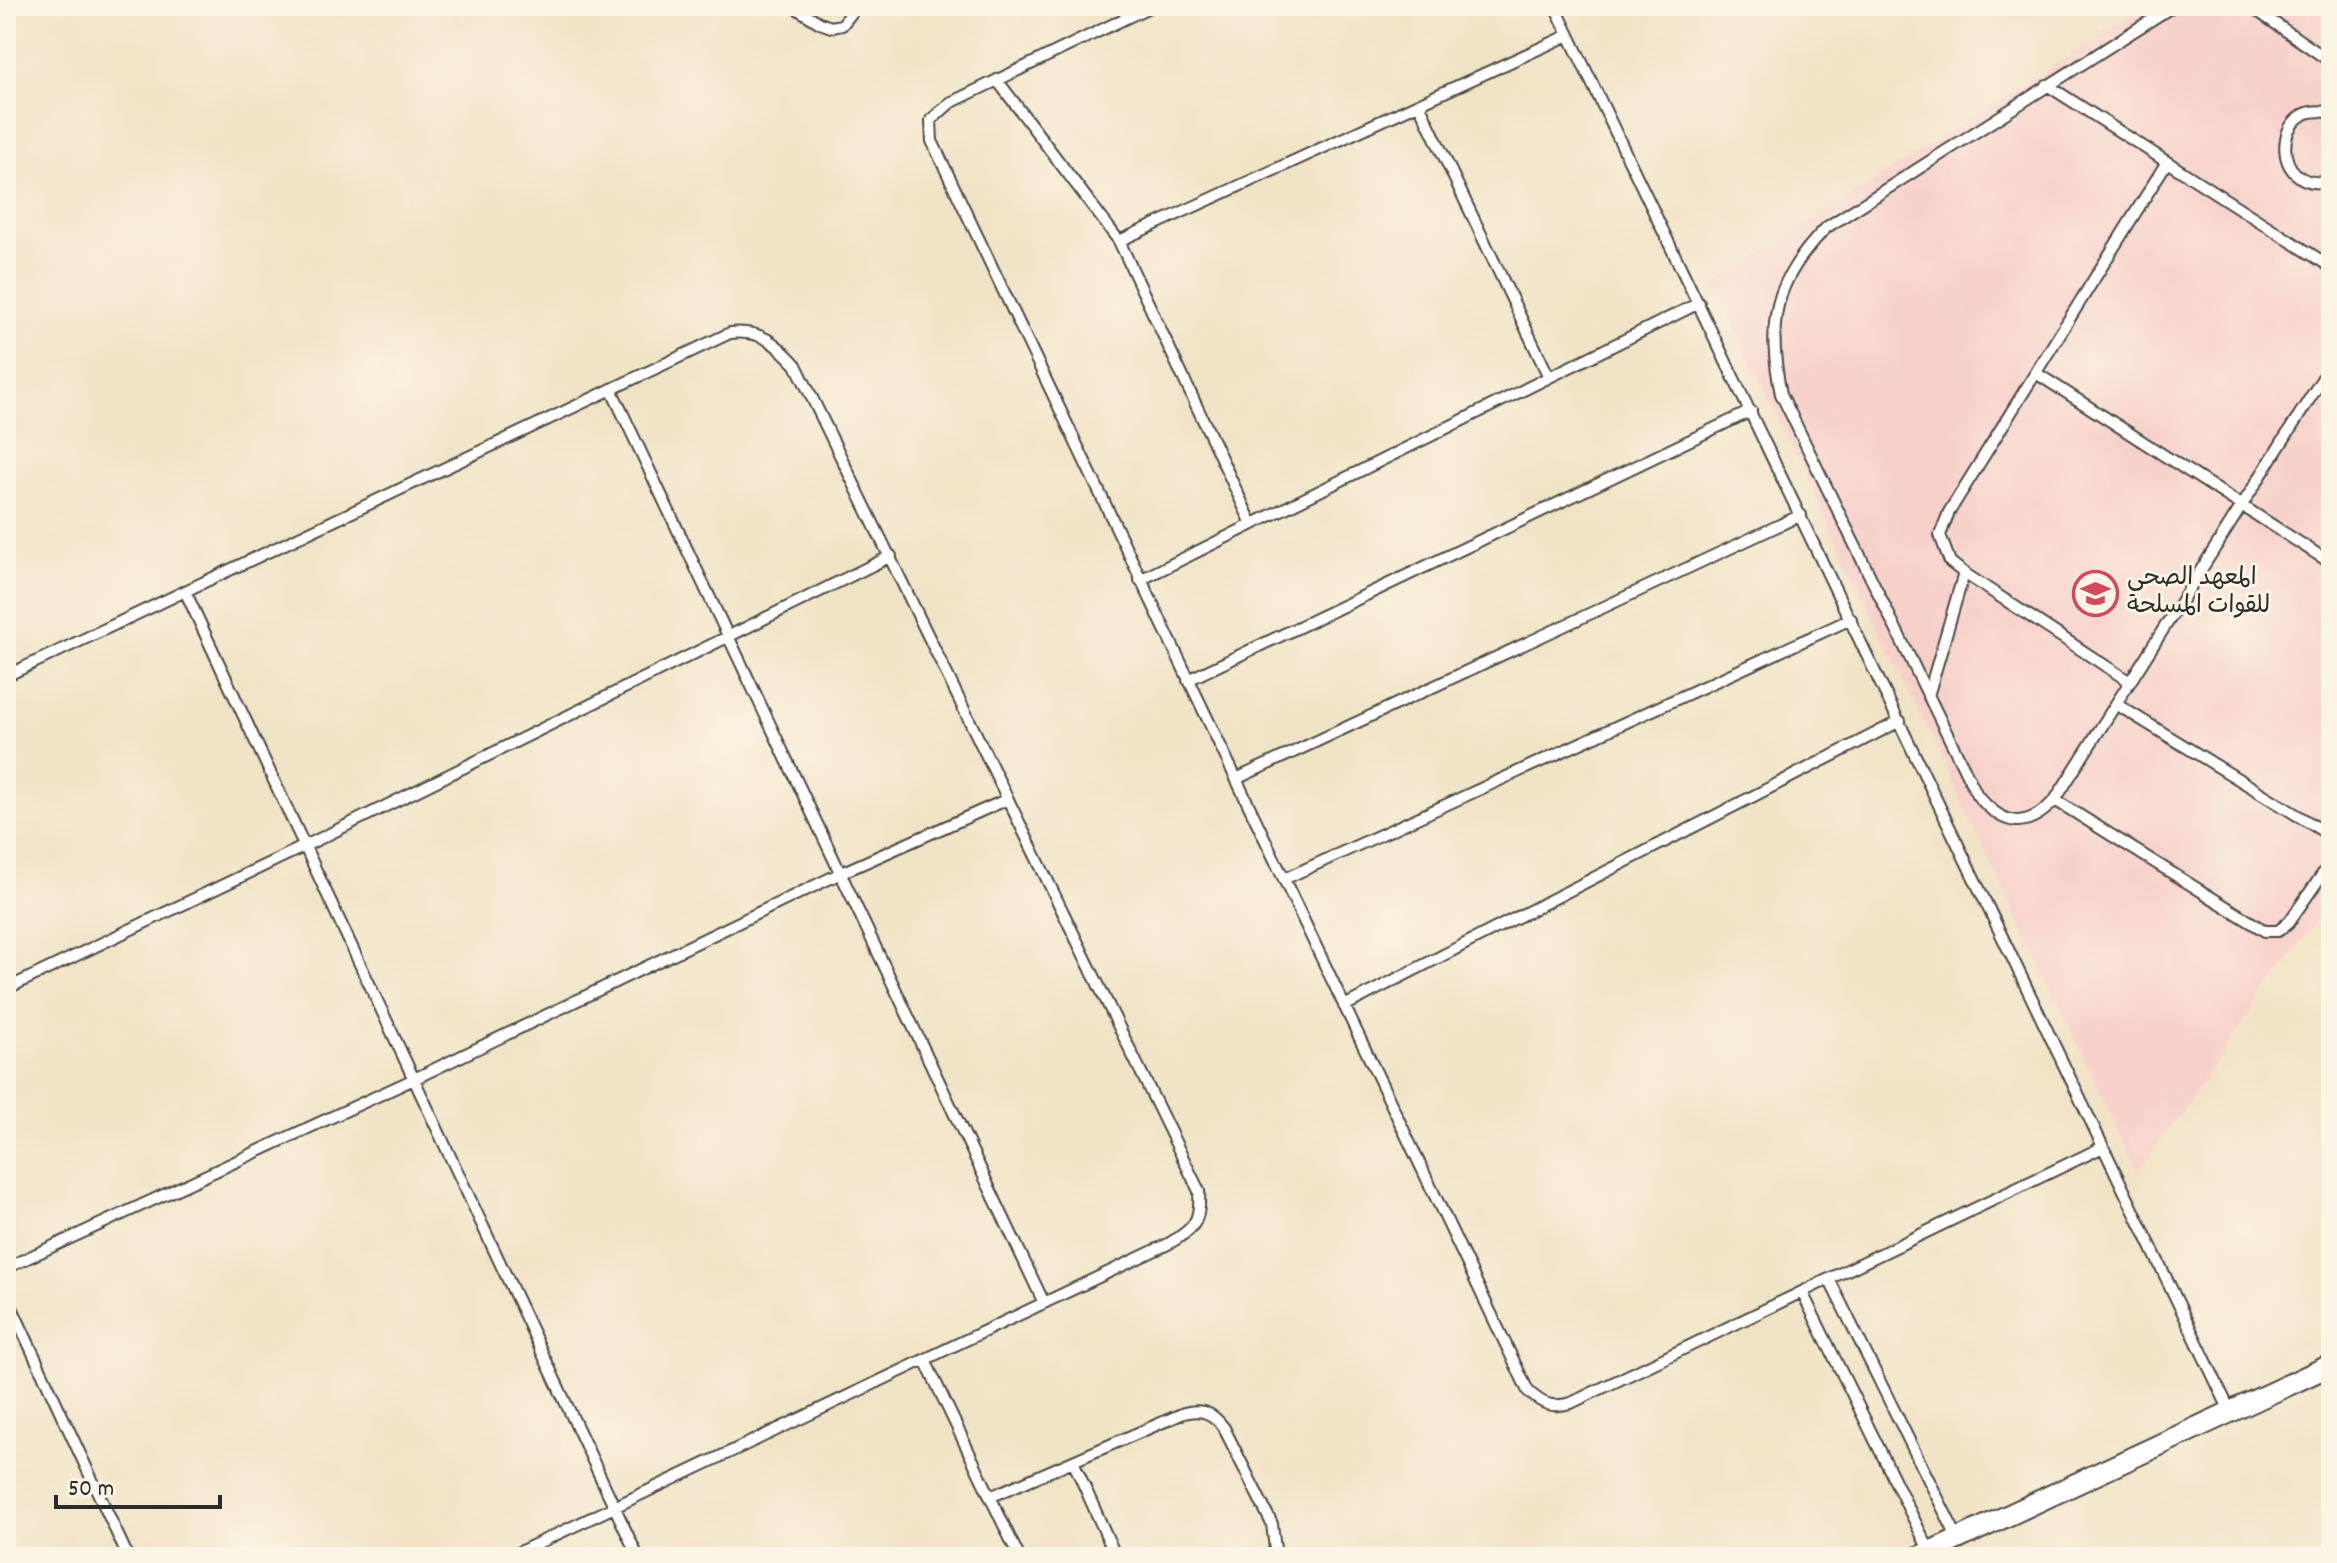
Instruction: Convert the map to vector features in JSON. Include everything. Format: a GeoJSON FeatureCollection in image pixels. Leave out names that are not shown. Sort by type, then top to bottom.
{"type":"FeatureCollection","features":[{"type":"Feature","properties":{"kind":"street"},"geometry":{"type":"LineString","coordinates":[[1924,1555],[2331,1365]]}},
{"type":"Feature","properties":{"kind":"lane"},"geometry":{"type":"LineString","coordinates":[[793,6],[831,27],[842,25],[857,6]]}},
{"type":"Feature","properties":{"kind":"lane"},"geometry":{"type":"LineString","coordinates":[[1118,6],[1125,18]]}},
{"type":"Feature","properties":{"kind":"lane"},"geometry":{"type":"LineString","coordinates":[[1151,6],[938,111],[931,120],[932,141],[1528,1391],[1541,1403],[1556,1407],[1571,1403],[2103,1147]]}},
{"type":"Feature","properties":{"kind":"lane"},"geometry":{"type":"LineString","coordinates":[[1555,6],[2230,1411]]}},
{"type":"Feature","properties":{"kind":"lane"},"geometry":{"type":"LineString","coordinates":[[2173,6],[1827,227],[1805,248],[1785,279],[1775,307],[1773,357],[1781,394],[1977,795],[1991,811],[2008,820],[2025,821],[2041,815],[2055,800],[2331,365]]}},
{"type":"Feature","properties":{"kind":"lane"},"geometry":{"type":"LineString","coordinates":[[2250,6],[2331,62]]}},
{"type":"Feature","properties":{"kind":"lane"},"geometry":{"type":"LineString","coordinates":[[1119,241],[1569,35]]}},
{"type":"Feature","properties":{"kind":"lane"},"geometry":{"type":"LineString","coordinates":[[997,80],[1119,241],[1252,524]]}},
{"type":"Feature","properties":{"kind":"lane"},"geometry":{"type":"LineString","coordinates":[[2047,85],[2331,267]]}},
{"type":"Feature","properties":{"kind":"lane"},"geometry":{"type":"LineString","coordinates":[[1419,104],[1549,377]]}},
{"type":"Feature","properties":{"kind":"lane"},"geometry":{"type":"LineString","coordinates":[[2331,113],[2312,111],[2299,117],[2284,140],[2285,155],[2301,177],[2314,183],[2331,181]]}},
{"type":"Feature","properties":{"kind":"lane"},"geometry":{"type":"LineString","coordinates":[[2130,682],[1964,573],[1950,562],[1942,548],[1940,535],[1949,512],[2167,162]]}},
{"type":"Feature","properties":{"kind":"lane"},"geometry":{"type":"LineString","coordinates":[[1140,580],[1699,303]]}},
{"type":"Feature","properties":{"kind":"lane"},"geometry":{"type":"LineString","coordinates":[[6,676],[730,333],[751,331],[775,341],[796,365],[1199,1191],[1201,1214],[1188,1232],[1168,1244],[509,1557]]}},
{"type":"Feature","properties":{"kind":"lane"},"geometry":{"type":"LineString","coordinates":[[2036,373],[2331,563]]}},
{"type":"Feature","properties":{"kind":"lane"},"geometry":{"type":"LineString","coordinates":[[611,389],[1044,1303]]}},
{"type":"Feature","properties":{"kind":"lane"},"geometry":{"type":"LineString","coordinates":[[1188,680],[1751,411]]}},
{"type":"Feature","properties":{"kind":"lane"},"geometry":{"type":"LineString","coordinates":[[1236,779],[1801,515]]}},
{"type":"Feature","properties":{"kind":"lane"},"geometry":{"type":"LineString","coordinates":[[6,989],[305,846],[891,556]]}},
{"type":"Feature","properties":{"kind":"lane"},"geometry":{"type":"LineString","coordinates":[[1928,696],[1964,573]]}},
{"type":"Feature","properties":{"kind":"lane"},"geometry":{"type":"LineString","coordinates":[[185,591],[638,1557]]}},
{"type":"Feature","properties":{"kind":"lane"},"geometry":{"type":"LineString","coordinates":[[1284,879],[1851,619]]}},
{"type":"Feature","properties":{"kind":"lane"},"geometry":{"type":"LineString","coordinates":[[2116,704],[2331,836]]}},
{"type":"Feature","properties":{"kind":"lane"},"geometry":{"type":"LineString","coordinates":[[1344,1006],[1900,721]]}},
{"type":"Feature","properties":{"kind":"lane"},"geometry":{"type":"LineString","coordinates":[[6,1268],[414,1079],[841,873],[1008,799]]}},
{"type":"Feature","properties":{"kind":"lane"},"geometry":{"type":"LineString","coordinates":[[2055,800],[2265,931],[2278,931],[2289,922],[2331,862]]}},
{"type":"Feature","properties":{"kind":"lane"},"geometry":{"type":"LineString","coordinates":[[1829,1279],[1958,1539]]}},
{"type":"Feature","properties":{"kind":"lane"},"geometry":{"type":"LineString","coordinates":[[1802,1292],[1924,1555]]}},
{"type":"Feature","properties":{"kind":"lane"},"geometry":{"type":"LineString","coordinates":[[6,1295],[128,1557]]}},
{"type":"Feature","properties":{"kind":"lane"},"geometry":{"type":"LineString","coordinates":[[925,1360],[1019,1557]]}},
{"type":"Feature","properties":{"kind":"lane"},"geometry":{"type":"LineString","coordinates":[[990,1497],[1184,1413],[1205,1412],[1216,1417],[1224,1428],[1272,1524],[1275,1549],[1269,1557]]}},
{"type":"Feature","properties":{"kind":"lane"},"geometry":{"type":"LineString","coordinates":[[1073,1461],[1116,1557]]}},
{"type":"Feature","properties":{"kind":"shaded area","name":"المعهد الصحي للقوات المسلحة"},"geometry":{"type":"Polygon","coordinates":[[[2145,6],[2317,6],[2331,15],[2331,900],[2139,1171],[1714,285],[2145,6]]]}},
{"type":"Feature","properties":{"kind":"place","name":"المعهد الصحي للقوات المسلحة"},"geometry":{"type":"Point","coordinates":[2096,593]}}]}
